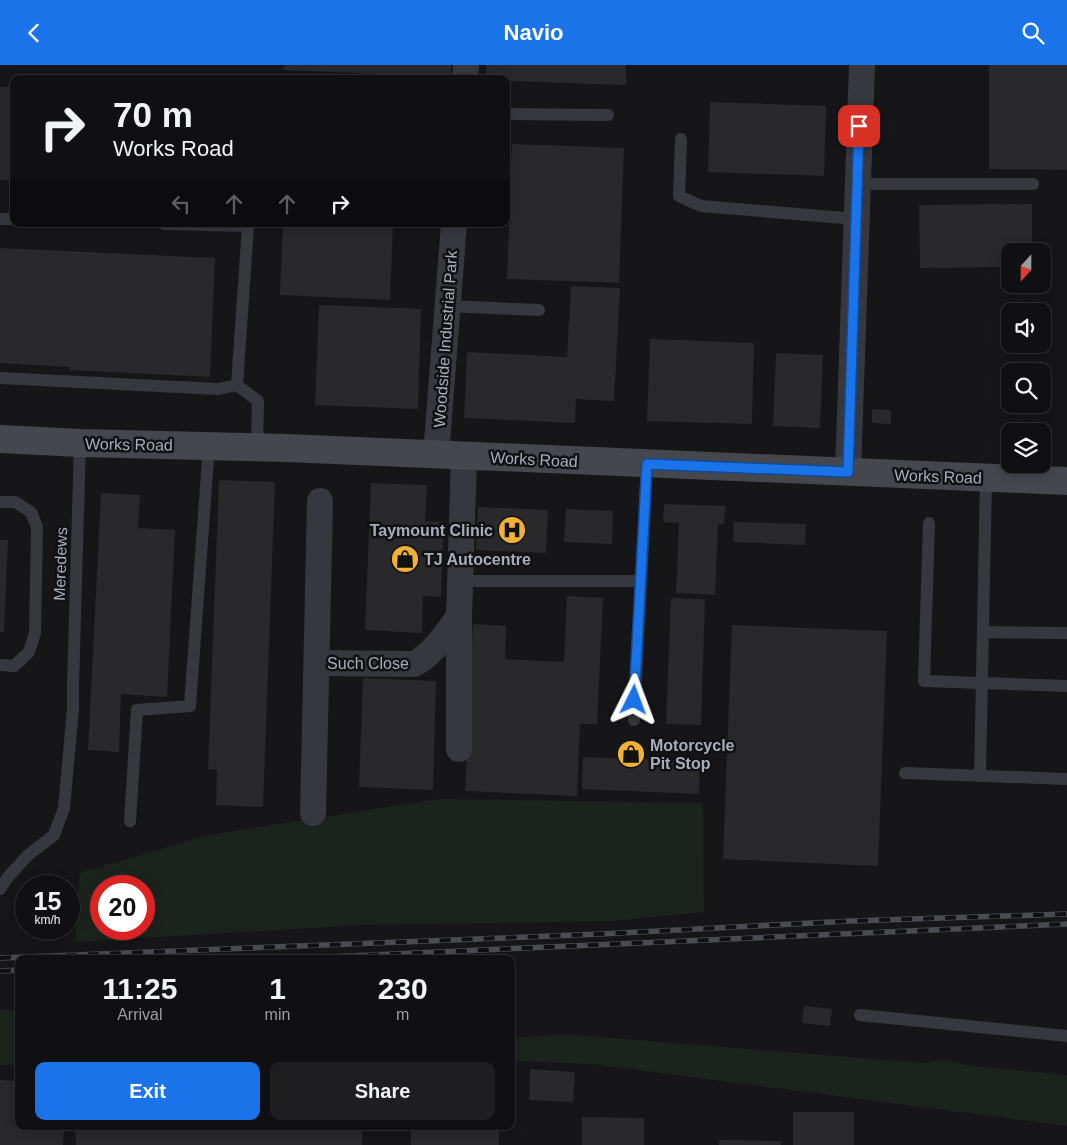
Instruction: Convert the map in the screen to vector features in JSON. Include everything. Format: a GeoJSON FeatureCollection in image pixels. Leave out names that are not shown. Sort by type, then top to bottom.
{"type":"FeatureCollection","features":[{"type":"Feature","properties":{"kind":"street"},"geometry":{"type":"LineString","coordinates":[[848,472],[862,65]]}},
{"type":"Feature","properties":{"kind":"street","name":"Woodside Industrial Park"},"geometry":{"type":"LineString","coordinates":[[436,455],[454,227]]}},
{"type":"Feature","properties":{"kind":"street","name":"Works Road"},"geometry":{"type":"LineString","coordinates":[[0,439],[80,443],[208,445],[1067,481]]}},
{"type":"Feature","properties":{"kind":"street"},"geometry":{"type":"LineString","coordinates":[[459,749],[458,617],[464,456]]}},
{"type":"Feature","properties":{"kind":"street","name":"Such Close"},"geometry":{"type":"LineString","coordinates":[[313,813],[320,501]]}},
{"type":"Feature","properties":{"kind":"street","name":"Such Close"},"geometry":{"type":"LineString","coordinates":[[317,663],[414,664],[436,648],[458,617]]}},
{"type":"Feature","properties":{"kind":"lane"},"geometry":{"type":"LineString","coordinates":[[510,114],[608,115]]}},
{"type":"Feature","properties":{"kind":"lane"},"geometry":{"type":"LineString","coordinates":[[681,139],[679,196],[701,207],[856,219]]}},
{"type":"Feature","properties":{"kind":"lane"},"geometry":{"type":"LineString","coordinates":[[857,184],[1033,184]]}},
{"type":"Feature","properties":{"kind":"lane"},"geometry":{"type":"LineString","coordinates":[[237,385],[248,227]]}},
{"type":"Feature","properties":{"kind":"lane"},"geometry":{"type":"LineString","coordinates":[[448,306],[539,310]]}},
{"type":"Feature","properties":{"kind":"lane"},"geometry":{"type":"LineString","coordinates":[[0,378],[218,389],[237,385],[258,401],[258,447]]}},
{"type":"Feature","properties":{"kind":"lane","name":"Meredews"},"geometry":{"type":"LineString","coordinates":[[0,889],[27,856],[54,835],[64,808],[73,709],[80,443]]}},
{"type":"Feature","properties":{"kind":"lane"},"geometry":{"type":"LineString","coordinates":[[130,821],[137,710],[190,706],[208,445]]}},
{"type":"Feature","properties":{"kind":"lane"},"geometry":{"type":"LineString","coordinates":[[634,720],[647,464]]}},
{"type":"Feature","properties":{"kind":"lane"},"geometry":{"type":"LineString","coordinates":[[980,776],[986,478]]}},
{"type":"Feature","properties":{"kind":"lane"},"geometry":{"type":"LineString","coordinates":[[0,501],[15,502],[31,512],[37,527],[36,633],[29,652],[14,666],[0,665]]}},
{"type":"Feature","properties":{"kind":"lane"},"geometry":{"type":"LineString","coordinates":[[929,523],[924,681],[1067,686]]}},
{"type":"Feature","properties":{"kind":"lane"},"geometry":{"type":"LineString","coordinates":[[460,581],[640,581]]}},
{"type":"Feature","properties":{"kind":"lane"},"geometry":{"type":"LineString","coordinates":[[983,632],[1067,633]]}},
{"type":"Feature","properties":{"kind":"lane"},"geometry":{"type":"LineString","coordinates":[[905,773],[1067,779]]}},
{"type":"Feature","properties":{"kind":"lane"},"geometry":{"type":"LineString","coordinates":[[860,1015],[1067,1036]]}},
{"type":"Feature","properties":{"kind":"shaded area"},"geometry":{"type":"Polygon","coordinates":[[[439,799],[703,803],[704,912],[612,921],[362,925],[155,937],[155,875],[90,875],[90,940],[109,940],[75,942],[75,940],[80,940],[80,873],[208,835],[439,799]]]}},
{"type":"Feature","properties":{"kind":"shaded area"},"geometry":{"type":"Polygon","coordinates":[[[0,1009],[15,1011],[15,1065],[0,1065],[0,1009]]]}},
{"type":"Feature","properties":{"kind":"shaded area"},"geometry":{"type":"Polygon","coordinates":[[[563,1034],[924,1063],[946,1059],[966,1065],[1067,1075],[1067,1126],[591,1064],[515,1061],[516,1038],[563,1034]]]}},
{"type":"Feature","properties":{"kind":"building"},"geometry":{"type":"Polygon","coordinates":[[[284,65],[451,65],[451,75],[403,75],[283,70],[284,65]]]}},
{"type":"Feature","properties":{"kind":"building"},"geometry":{"type":"Polygon","coordinates":[[[486,65],[626,65],[626,85],[510,81],[510,75],[486,75],[486,65]]]}},
{"type":"Feature","properties":{"kind":"building"},"geometry":{"type":"Polygon","coordinates":[[[989,65],[1067,65],[1067,170],[989,169],[989,65]]]}},
{"type":"Feature","properties":{"kind":"building"},"geometry":{"type":"Polygon","coordinates":[[[0,87],[10,87],[10,180],[0,180],[0,87]]]}},
{"type":"Feature","properties":{"kind":"building"},"geometry":{"type":"Polygon","coordinates":[[[710,102],[826,106],[824,176],[708,172],[710,102]]]}},
{"type":"Feature","properties":{"kind":"building"},"geometry":{"type":"Polygon","coordinates":[[[512,144],[624,148],[619,283],[507,279],[512,144]]]}},
{"type":"Feature","properties":{"kind":"building"},"geometry":{"type":"Polygon","coordinates":[[[1032,204],[1032,243],[1001,243],[1001,267],[920,268],[919,205],[1032,204]]]}},
{"type":"Feature","properties":{"kind":"building"},"geometry":{"type":"Polygon","coordinates":[[[283,227],[393,227],[390,300],[280,295],[283,227]]]}},
{"type":"Feature","properties":{"kind":"building"},"geometry":{"type":"Polygon","coordinates":[[[0,248],[215,258],[210,377],[70,370],[70,367],[0,363],[0,248]]]}},
{"type":"Feature","properties":{"kind":"building"},"geometry":{"type":"Polygon","coordinates":[[[571,286],[620,288],[614,401],[576,399],[575,423],[464,418],[467,352],[567,357],[571,286]]]}},
{"type":"Feature","properties":{"kind":"building"},"geometry":{"type":"Polygon","coordinates":[[[319,305],[421,309],[418,409],[315,405],[319,305]]]}},
{"type":"Feature","properties":{"kind":"building"},"geometry":{"type":"Polygon","coordinates":[[[650,339],[754,343],[752,424],[647,421],[650,339]]]}},
{"type":"Feature","properties":{"kind":"building"},"geometry":{"type":"Polygon","coordinates":[[[776,353],[823,355],[820,428],[773,426],[776,353]]]}},
{"type":"Feature","properties":{"kind":"building"},"geometry":{"type":"Polygon","coordinates":[[[872,409],[891,410],[891,424],[872,423],[872,409]]]}},
{"type":"Feature","properties":{"kind":"building"},"geometry":{"type":"Polygon","coordinates":[[[219,480],[275,482],[263,807],[216,805],[217,770],[208,769],[219,480]]]}},
{"type":"Feature","properties":{"kind":"building","name":"TJ Autocentre"},"geometry":{"type":"Polygon","coordinates":[[[371,483],[427,485],[425,521],[444,522],[441,597],[423,596],[422,633],[365,630],[371,483]]]}},
{"type":"Feature","properties":{"kind":"building"},"geometry":{"type":"Polygon","coordinates":[[[101,493],[140,495],[138,528],[175,530],[167,697],[121,694],[119,752],[88,750],[101,493]]]}},
{"type":"Feature","properties":{"kind":"building"},"geometry":{"type":"Polygon","coordinates":[[[664,504],[725,506],[724,524],[718,524],[715,595],[676,593],[679,523],[663,522],[664,504]]]}},
{"type":"Feature","properties":{"kind":"building","name":"Taymount Clinic"},"geometry":{"type":"Polygon","coordinates":[[[478,507],[548,510],[546,553],[476,550],[478,507]]]}},
{"type":"Feature","properties":{"kind":"building"},"geometry":{"type":"Polygon","coordinates":[[[566,509],[613,511],[612,544],[564,542],[566,509]]]}},
{"type":"Feature","properties":{"kind":"building"},"geometry":{"type":"Polygon","coordinates":[[[734,522],[806,524],[805,545],[733,542],[734,522]]]}},
{"type":"Feature","properties":{"kind":"building"},"geometry":{"type":"Polygon","coordinates":[[[0,540],[8,540],[4,632],[0,632],[0,540]]]}},
{"type":"Feature","properties":{"kind":"building"},"geometry":{"type":"Polygon","coordinates":[[[567,596],[603,598],[597,724],[580,724],[577,796],[465,791],[473,624],[506,626],[505,659],[564,662],[567,596]]]}},
{"type":"Feature","properties":{"kind":"building"},"geometry":{"type":"Polygon","coordinates":[[[671,598],[705,599],[701,725],[666,724],[671,598]]]}},
{"type":"Feature","properties":{"kind":"building"},"geometry":{"type":"Polygon","coordinates":[[[732,625],[887,631],[878,866],[723,859],[732,625]]]}},
{"type":"Feature","properties":{"kind":"building"},"geometry":{"type":"Polygon","coordinates":[[[363,678],[436,681],[433,790],[359,787],[363,678]]]}},
{"type":"Feature","properties":{"kind":"building"},"geometry":{"type":"Polygon","coordinates":[[[583,757],[700,761],[699,794],[582,789],[583,757]]]}},
{"type":"Feature","properties":{"kind":"building"},"geometry":{"type":"Polygon","coordinates":[[[804,1006],[832,1009],[830,1026],[802,1023],[804,1006]]]}},
{"type":"Feature","properties":{"kind":"building"},"geometry":{"type":"Polygon","coordinates":[[[530,1069],[575,1072],[573,1102],[529,1100],[530,1069]]]}},
{"type":"Feature","properties":{"kind":"building"},"geometry":{"type":"Polygon","coordinates":[[[0,1080],[15,1081],[15,1130],[64,1130],[63,1145],[0,1145],[0,1080]]]}},
{"type":"Feature","properties":{"kind":"building"},"geometry":{"type":"Polygon","coordinates":[[[793,1112],[854,1112],[854,1145],[793,1145],[793,1112]]]}},
{"type":"Feature","properties":{"kind":"building"},"geometry":{"type":"Polygon","coordinates":[[[582,1117],[644,1118],[644,1145],[582,1145],[582,1117]]]}},
{"type":"Feature","properties":{"kind":"building"},"geometry":{"type":"Polygon","coordinates":[[[75,1130],[362,1130],[362,1145],[76,1145],[75,1130]]]}},
{"type":"Feature","properties":{"kind":"building"},"geometry":{"type":"Polygon","coordinates":[[[411,1130],[499,1130],[499,1145],[411,1145],[411,1130]]]}},
{"type":"Feature","properties":{"kind":"building"},"geometry":{"type":"Polygon","coordinates":[[[719,1140],[781,1141],[781,1145],[719,1145],[719,1140]]]}},
{"type":"Feature","properties":{"kind":"railway"},"geometry":{"type":"LineString","coordinates":[[75,955],[601,934],[851,921],[1067,914]]}},
{"type":"Feature","properties":{"kind":"railway"},"geometry":{"type":"LineString","coordinates":[[370,955],[1067,924]]}},
{"type":"Feature","properties":{"kind":"railway"},"geometry":{"type":"LineString","coordinates":[[0,958],[15,957]]}},
{"type":"Feature","properties":{"kind":"railway"},"geometry":{"type":"LineString","coordinates":[[0,971],[15,970]]}},
{"type":"Feature","properties":{"kind":"place","name":"Taymount Clinic"},"geometry":{"type":"Point","coordinates":[512,530]}},
{"type":"Feature","properties":{"kind":"place","name":"TJ Autocentre"},"geometry":{"type":"Point","coordinates":[405,559]}},
{"type":"Feature","properties":{"kind":"place","name":"Motorcycle Pit Stop"},"geometry":{"type":"Point","coordinates":[631,754]}},
{"type":"Feature","properties":{"kind":"route"},"geometry":{"type":"LineString","coordinates":[[634,700],[647,464],[848,472],[859,126]]}}]}
